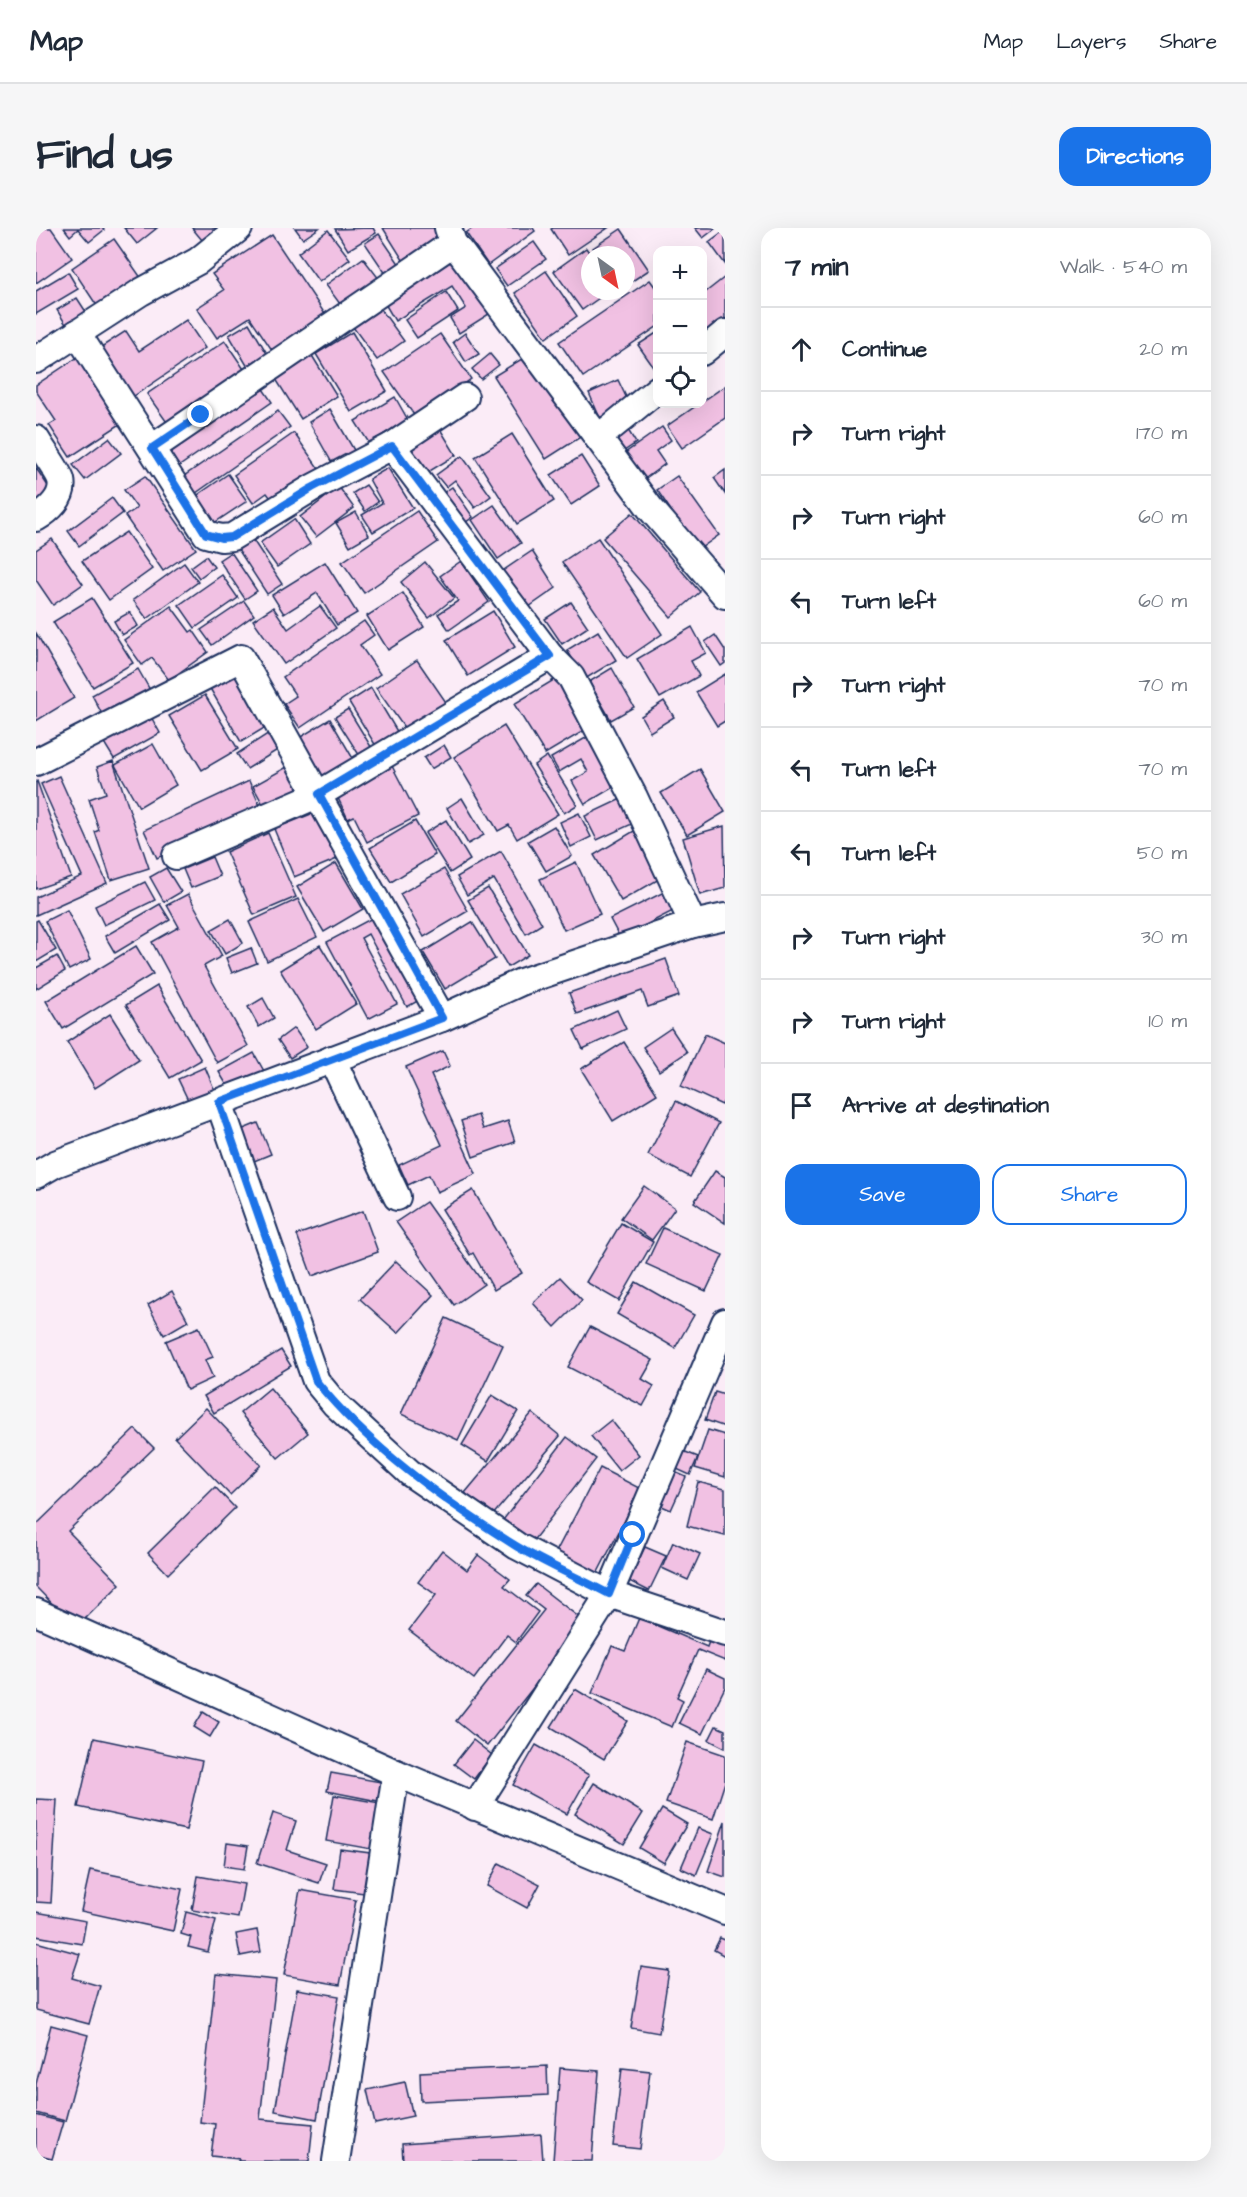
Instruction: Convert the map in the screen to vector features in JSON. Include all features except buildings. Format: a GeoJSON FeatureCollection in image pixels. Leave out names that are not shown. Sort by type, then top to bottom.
{"type":"FeatureCollection","features":[{"type":"Feature","properties":{"kind":"street"},"geometry":{"type":"LineString","coordinates":[[36,360],[141,292],[198,261],[239,228]]}},
{"type":"Feature","properties":{"kind":"street"},"geometry":{"type":"LineString","coordinates":[[152,448],[451,235],[650,508],[725,595]]}},
{"type":"Feature","properties":{"kind":"street"},"geometry":{"type":"LineString","coordinates":[[77,333],[206,534],[221,538],[232,537],[312,488],[392,446],[465,397]]}},
{"type":"Feature","properties":{"kind":"street"},"geometry":{"type":"LineString","coordinates":[[707,348],[725,333]]}},
{"type":"Feature","properties":{"kind":"street"},"geometry":{"type":"LineString","coordinates":[[598,438],[653,392]]}},
{"type":"Feature","properties":{"kind":"street"},"geometry":{"type":"LineString","coordinates":[[36,439],[61,480],[59,496],[46,512],[36,518]]}},
{"type":"Feature","properties":{"kind":"street"},"geometry":{"type":"LineString","coordinates":[[392,446],[550,656],[570,676],[634,797],[693,924]]}},
{"type":"Feature","properties":{"kind":"street"},"geometry":{"type":"LineString","coordinates":[[176,856],[319,794],[550,656]]}},
{"type":"Feature","properties":{"kind":"street"},"geometry":{"type":"LineString","coordinates":[[36,762],[241,657],[442,1018]]}},
{"type":"Feature","properties":{"kind":"street"},"geometry":{"type":"LineString","coordinates":[[36,1175],[56,1164],[442,1018],[521,982],[693,924],[725,918]]}},
{"type":"Feature","properties":{"kind":"street"},"geometry":{"type":"LineString","coordinates":[[332,1059],[397,1197]]}},
{"type":"Feature","properties":{"kind":"street"},"geometry":{"type":"LineString","coordinates":[[219,1102],[316,1381],[335,1404],[410,1473],[517,1546],[609,1594],[725,1633]]}},
{"type":"Feature","properties":{"kind":"street"},"geometry":{"type":"LineString","coordinates":[[475,1806],[609,1594],[725,1322]]}},
{"type":"Feature","properties":{"kind":"street"},"geometry":{"type":"LineString","coordinates":[[36,1612],[396,1773],[725,1911]]}},
{"type":"Feature","properties":{"kind":"street"},"geometry":{"type":"LineString","coordinates":[[336,2161],[396,1773]]}},
{"type":"Feature","properties":{"kind":"route"},"geometry":{"type":"LineString","coordinates":[[201,415],[152,448],[206,534],[221,538],[232,537],[312,488],[392,446],[550,656],[319,794],[442,1018],[219,1102],[316,1381],[335,1404],[410,1473],[517,1546],[609,1594],[633,1535]]}}]}
